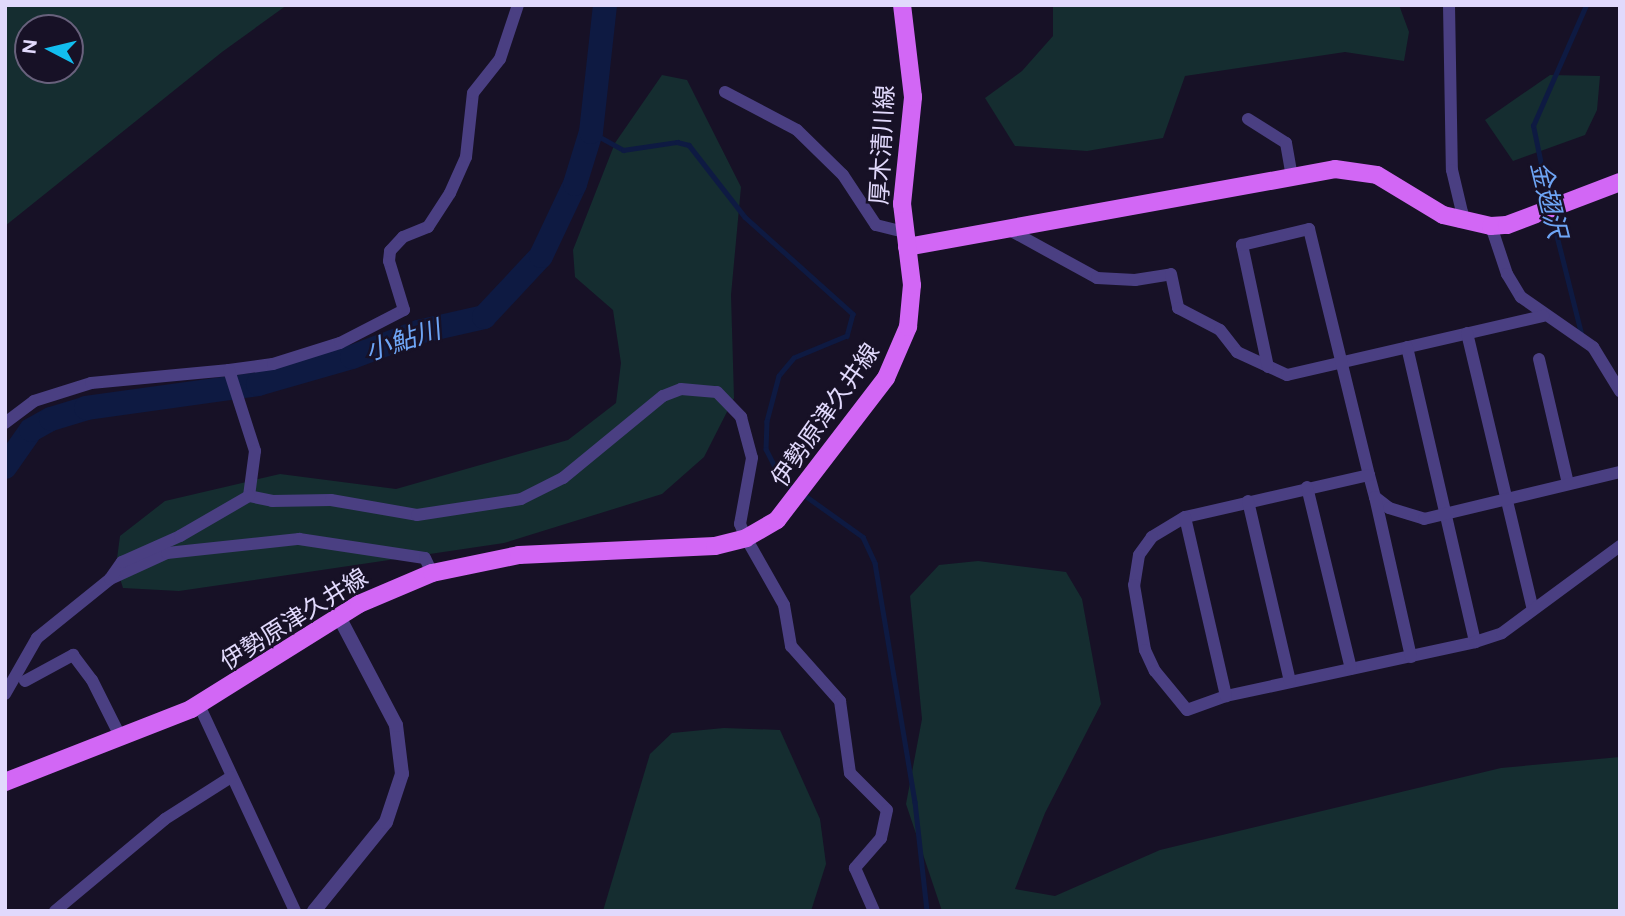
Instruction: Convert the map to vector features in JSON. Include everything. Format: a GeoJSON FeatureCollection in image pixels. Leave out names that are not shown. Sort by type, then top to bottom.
{"type":"FeatureCollection","features":[{"type":"Feature","properties":{"kind":"main road","name":"厚木清川線"},"geometry":{"type":"LineString","coordinates":[[902,5],[913,97],[902,204],[906,240]]}},
{"type":"Feature","properties":{"kind":"main road"},"geometry":{"type":"LineString","coordinates":[[906,240],[1006,227],[1335,169],[1377,175],[1460,222],[1491,226],[1507,225],[1620,182]]}},
{"type":"Feature","properties":{"kind":"main road","name":"伊勢原津久井線"},"geometry":{"type":"LineString","coordinates":[[5,782],[56,759],[121,738],[199,705],[339,617],[432,573],[519,555],[705,547],[746,538],[790,508],[894,363],[910,313],[906,240]]}},
{"type":"Feature","properties":{"kind":"street"},"geometry":{"type":"LineString","coordinates":[[5,424],[34,401],[91,383],[230,371],[273,364],[340,343],[404,310],[389,261],[390,251],[402,237],[428,227],[450,193],[466,157],[473,93],[500,59],[518,5]]}},
{"type":"Feature","properties":{"kind":"street"},"geometry":{"type":"LineString","coordinates":[[1440,5],[1446,19]]}},
{"type":"Feature","properties":{"kind":"street"},"geometry":{"type":"LineString","coordinates":[[1449,5],[1446,19],[1452,170],[1462,212],[1460,222]]}},
{"type":"Feature","properties":{"kind":"street"},"geometry":{"type":"LineString","coordinates":[[725,92],[797,130],[843,175],[876,225],[906,240]]}},
{"type":"Feature","properties":{"kind":"street"},"geometry":{"type":"LineString","coordinates":[[1248,119],[1286,143],[1292,176]]}},
{"type":"Feature","properties":{"kind":"street"},"geometry":{"type":"LineString","coordinates":[[1491,226],[1507,274],[1521,297],[1543,316],[1593,346],[1620,391]]}},
{"type":"Feature","properties":{"kind":"street"},"geometry":{"type":"LineString","coordinates":[[1006,227],[1097,278],[1135,280],[1171,274],[1178,308],[1220,330],[1237,352],[1287,375],[1543,316]]}},
{"type":"Feature","properties":{"kind":"street"},"geometry":{"type":"LineString","coordinates":[[1268,367],[1242,245],[1309,229],[1411,657]]}},
{"type":"Feature","properties":{"kind":"street"},"geometry":{"type":"LineString","coordinates":[[1468,333],[1533,608]]}},
{"type":"Feature","properties":{"kind":"street"},"geometry":{"type":"LineString","coordinates":[[1407,347],[1475,642]]}},
{"type":"Feature","properties":{"kind":"street"},"geometry":{"type":"LineString","coordinates":[[1539,359],[1568,484]]}},
{"type":"Feature","properties":{"kind":"street"},"geometry":{"type":"LineString","coordinates":[[230,371],[250,437],[255,472],[250,496]]}},
{"type":"Feature","properties":{"kind":"street"},"geometry":{"type":"LineString","coordinates":[[110,579],[122,562],[180,536],[250,496],[272,501],[331,500],[410,514],[503,503],[563,478],[636,414],[663,396],[697,387],[717,391],[741,417],[752,458],[740,524],[783,605],[791,646],[840,701],[850,773],[887,810],[881,838],[855,868],[874,911]]}},
{"type":"Feature","properties":{"kind":"street"},"geometry":{"type":"LineString","coordinates":[[1375,497],[1408,516],[1424,519],[1620,472]]}},
{"type":"Feature","properties":{"kind":"street"},"geometry":{"type":"LineString","coordinates":[[1369,475],[1185,517],[1152,537],[1135,570],[1146,650],[1155,671],[1187,710],[1226,696],[1411,657],[1502,633],[1620,546]]}},
{"type":"Feature","properties":{"kind":"street"},"geometry":{"type":"LineString","coordinates":[[1307,487],[1351,669]]}},
{"type":"Feature","properties":{"kind":"street"},"geometry":{"type":"LineString","coordinates":[[1248,501],[1290,681]]}},
{"type":"Feature","properties":{"kind":"street"},"geometry":{"type":"LineString","coordinates":[[1185,517],[1226,696]]}},
{"type":"Feature","properties":{"kind":"street"},"geometry":{"type":"LineString","coordinates":[[5,694],[37,638],[110,579],[167,553],[299,539],[425,558],[432,573]]}},
{"type":"Feature","properties":{"kind":"street"},"geometry":{"type":"LineString","coordinates":[[314,911],[386,822],[402,774],[396,725],[339,617]]}},
{"type":"Feature","properties":{"kind":"street"},"geometry":{"type":"LineString","coordinates":[[25,681],[75,656],[121,738]]}},
{"type":"Feature","properties":{"kind":"street"},"geometry":{"type":"LineString","coordinates":[[199,705],[295,911]]}},
{"type":"Feature","properties":{"kind":"street"},"geometry":{"type":"LineString","coordinates":[[55,911],[165,819],[231,777]]}},
{"type":"Feature","properties":{"kind":"green space"},"geometry":{"type":"Polygon","coordinates":[[[5,5],[287,5],[222,52],[5,226],[5,5]]]}},
{"type":"Feature","properties":{"kind":"green space"},"geometry":{"type":"Polygon","coordinates":[[[1053,5],[1399,5],[1409,32],[1404,61],[1345,52],[1185,76],[1163,138],[1087,151],[1015,146],[985,98],[1022,71],[1053,36],[1053,5]]]}},
{"type":"Feature","properties":{"kind":"green space"},"geometry":{"type":"Polygon","coordinates":[[[662,75],[687,80],[741,187],[731,295],[734,398],[704,457],[662,494],[504,543],[179,591],[123,588],[116,566],[120,536],[165,501],[280,474],[396,489],[568,440],[616,403],[621,363],[613,310],[575,277],[573,250],[615,143],[662,75]]]}},
{"type":"Feature","properties":{"kind":"green space"},"geometry":{"type":"Polygon","coordinates":[[[1550,75],[1600,76],[1597,110],[1585,135],[1513,161],[1485,120],[1550,75]]]}},
{"type":"Feature","properties":{"kind":"green space"},"geometry":{"type":"Polygon","coordinates":[[[978,561],[1066,572],[1082,599],[1101,704],[1045,813],[1015,889],[1055,896],[1160,850],[1501,768],[1620,757],[1620,911],[942,911],[906,804],[922,719],[910,596],[939,565],[978,561]]]}},
{"type":"Feature","properties":{"kind":"green space"},"geometry":{"type":"Polygon","coordinates":[[[724,728],[780,730],[820,819],[826,864],[811,911],[603,911],[650,754],[672,733],[724,728]]]}},
{"type":"Feature","properties":{"kind":"waterway","name":"小鮎川"},"geometry":{"type":"LineString","coordinates":[[5,467],[31,430],[51,419],[86,408],[258,384],[352,357],[418,332],[484,317],[541,256],[575,184],[591,132],[605,5]]}},
{"type":"Feature","properties":{"kind":"waterway","name":"金翅沢"},"geometry":{"type":"LineString","coordinates":[[1549,203],[1533,126],[1586,5]]}},
{"type":"Feature","properties":{"kind":"waterway"},"geometry":{"type":"LineString","coordinates":[[591,132],[623,150],[677,142],[689,145],[745,217],[853,314],[847,336],[794,358],[779,376],[767,421],[766,449],[783,482],[796,490]]}},
{"type":"Feature","properties":{"kind":"waterway","name":"金翅沢"},"geometry":{"type":"LineString","coordinates":[[1551,212],[1582,335]]}},
{"type":"Feature","properties":{"kind":"waterway"},"geometry":{"type":"LineString","coordinates":[[803,494],[863,537],[875,563],[915,802],[927,911]]}}]}
